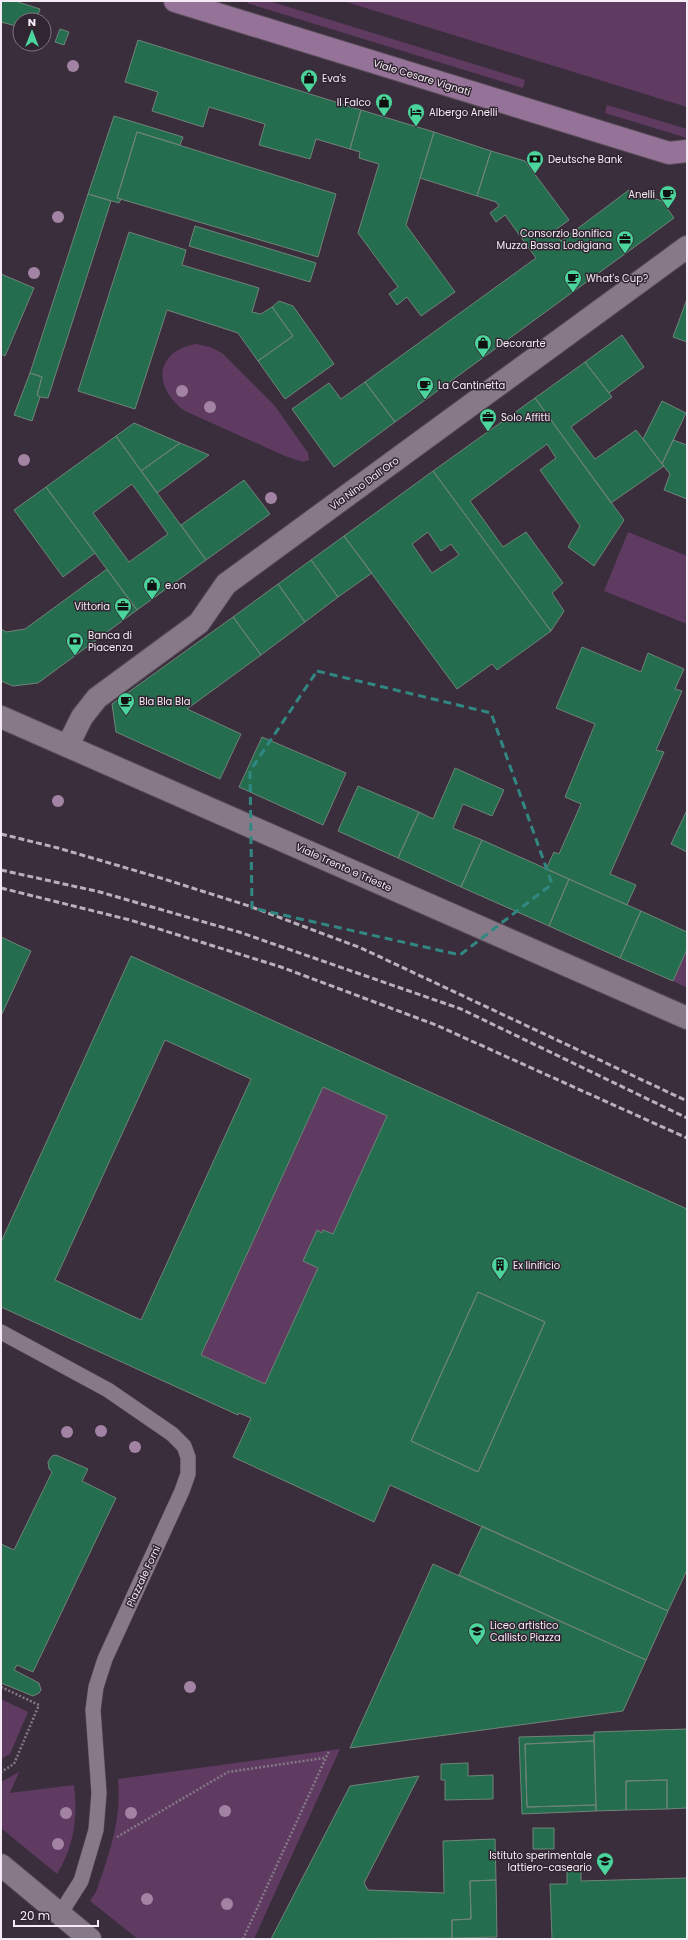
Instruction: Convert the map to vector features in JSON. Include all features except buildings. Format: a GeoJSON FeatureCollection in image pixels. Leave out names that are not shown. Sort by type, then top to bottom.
{"type":"FeatureCollection","features":[{"type":"Feature","properties":{"kind":"street","name":"Viale Cesare Vignati"},"geometry":{"type":"LineString","coordinates":[[175,1],[678,152],[681,164],[687,165]]}},
{"type":"Feature","properties":{"kind":"street","name":"Via Nino Dall’Oro"},"geometry":{"type":"LineString","coordinates":[[68,745],[82,717],[97,698],[199,623],[226,584],[687,248]]}},
{"type":"Feature","properties":{"kind":"street","name":"Viale Trento e Trieste"},"geometry":{"type":"LineString","coordinates":[[1,717],[68,745],[687,1018]]}},
{"type":"Feature","properties":{"kind":"street"},"geometry":{"type":"LineString","coordinates":[[1,1866],[90,1939]]}},
{"type":"Feature","properties":{"kind":"lane","name":"Piazzale Forni"},"geometry":{"type":"LineString","coordinates":[[1,1332],[108,1390],[172,1434],[184,1446],[188,1457],[188,1474],[182,1490],[106,1659],[96,1687],[93,1728],[99,1793],[96,1830],[91,1852],[81,1881],[60,1914]]}},
{"type":"Feature","properties":{"kind":"path"},"geometry":{"type":"LineString","coordinates":[[1,1687],[39,1705],[14,1764],[1,1772]]}},
{"type":"Feature","properties":{"kind":"path"},"geometry":{"type":"LineString","coordinates":[[243,1939],[328,1750]]}},
{"type":"Feature","properties":{"kind":"path"},"geometry":{"type":"LineString","coordinates":[[91,1852],[221,1775],[235,1770],[324,1758]]}},
{"type":"Feature","properties":{"kind":"highlighted area"},"geometry":{"type":"Polygon","coordinates":[[[317,671],[491,713],[552,884],[460,955],[252,908],[250,771],[317,671]]]}},
{"type":"Feature","properties":{"kind":"shaded area"},"geometry":{"type":"Polygon","coordinates":[[[248,1],[269,1],[525,80],[523,88],[247,3],[248,1]]]}},
{"type":"Feature","properties":{"kind":"shaded area"},"geometry":{"type":"Polygon","coordinates":[[[343,1],[687,1],[687,107],[343,1]]]}},
{"type":"Feature","properties":{"kind":"shaded area"},"geometry":{"type":"Polygon","coordinates":[[[607,105],[687,129],[687,138],[605,113],[607,105]]]}},
{"type":"Feature","properties":{"kind":"shaded area"},"geometry":{"type":"Polygon","coordinates":[[[196,344],[210,347],[222,353],[275,406],[308,453],[309,460],[303,462],[285,456],[185,411],[175,402],[167,392],[163,382],[163,372],[166,362],[172,354],[182,348],[196,344]]]}},
{"type":"Feature","properties":{"kind":"shaded area"},"geometry":{"type":"Polygon","coordinates":[[[628,532],[687,556],[687,624],[604,591],[628,532]]]}},
{"type":"Feature","properties":{"kind":"shaded area"},"geometry":{"type":"Polygon","coordinates":[[[687,949],[687,988],[673,981],[687,949]]]}},
{"type":"Feature","properties":{"kind":"shaded area"},"geometry":{"type":"Polygon","coordinates":[[[323,1087],[387,1116],[333,1234],[323,1230],[322,1233],[317,1231],[303,1261],[318,1268],[265,1384],[201,1355],[323,1087]]]}},
{"type":"Feature","properties":{"kind":"shaded area"},"geometry":{"type":"Polygon","coordinates":[[[1,1699],[28,1712],[10,1754],[1,1759],[1,1699]]]}},
{"type":"Feature","properties":{"kind":"shaded area"},"geometry":{"type":"Polygon","coordinates":[[[340,1749],[254,1939],[138,1939],[90,1901],[96,1892],[113,1837],[118,1808],[118,1779],[340,1749]]]}},
{"type":"Feature","properties":{"kind":"shaded area"},"geometry":{"type":"Polygon","coordinates":[[[19,1772],[10,1793],[74,1785],[75,1820],[71,1842],[57,1874],[1,1828],[1,1782],[19,1772]]]}},
{"type":"Feature","properties":{"kind":"railway"},"geometry":{"type":"LineString","coordinates":[[1,834],[58,848],[164,879],[249,906],[361,948],[687,1101]]}},
{"type":"Feature","properties":{"kind":"railway"},"geometry":{"type":"LineString","coordinates":[[1,870],[100,892],[239,932],[461,1009],[687,1118]]}},
{"type":"Feature","properties":{"kind":"railway"},"geometry":{"type":"LineString","coordinates":[[1,888],[130,920],[281,967],[436,1025],[687,1138]]}},
{"type":"Feature","properties":{"kind":"place","name":"Eva's"},"geometry":{"type":"Point","coordinates":[309,93]}},
{"type":"Feature","properties":{"kind":"place","name":"Il Falco"},"geometry":{"type":"Point","coordinates":[384,117]}},
{"type":"Feature","properties":{"kind":"place","name":"Albergo Anelli"},"geometry":{"type":"Point","coordinates":[416,127]}},
{"type":"Feature","properties":{"kind":"place","name":"Deutsche Bank"},"geometry":{"type":"Point","coordinates":[535,174]}},
{"type":"Feature","properties":{"kind":"place","name":"Anelli"},"geometry":{"type":"Point","coordinates":[668,209]}},
{"type":"Feature","properties":{"kind":"place","name":"Consorzio Bonifica Muzza Bassa Lodigiana"},"geometry":{"type":"Point","coordinates":[625,254]}},
{"type":"Feature","properties":{"kind":"place","name":"What's Cup?"},"geometry":{"type":"Point","coordinates":[573,293]}},
{"type":"Feature","properties":{"kind":"place","name":"Decorarte"},"geometry":{"type":"Point","coordinates":[483,358]}},
{"type":"Feature","properties":{"kind":"place","name":"La Cantinetta"},"geometry":{"type":"Point","coordinates":[425,400]}},
{"type":"Feature","properties":{"kind":"place","name":"Solo Affitti"},"geometry":{"type":"Point","coordinates":[488,432]}},
{"type":"Feature","properties":{"kind":"place","name":"e.on"},"geometry":{"type":"Point","coordinates":[152,600]}},
{"type":"Feature","properties":{"kind":"place","name":"Vittoria"},"geometry":{"type":"Point","coordinates":[123,621]}},
{"type":"Feature","properties":{"kind":"place","name":"Banca di Piacenza"},"geometry":{"type":"Point","coordinates":[75,656]}},
{"type":"Feature","properties":{"kind":"place","name":"Bla Bla Bla"},"geometry":{"type":"Point","coordinates":[126,716]}},
{"type":"Feature","properties":{"kind":"place","name":"Ex linificio"},"geometry":{"type":"Point","coordinates":[500,1280]}},
{"type":"Feature","properties":{"kind":"place","name":"Liceo artistico Callisto Piazza"},"geometry":{"type":"Point","coordinates":[477,1646]}},
{"type":"Feature","properties":{"kind":"place","name":"Istituto sperimentale lattiero-caseario"},"geometry":{"type":"Point","coordinates":[605,1876]}}]}
